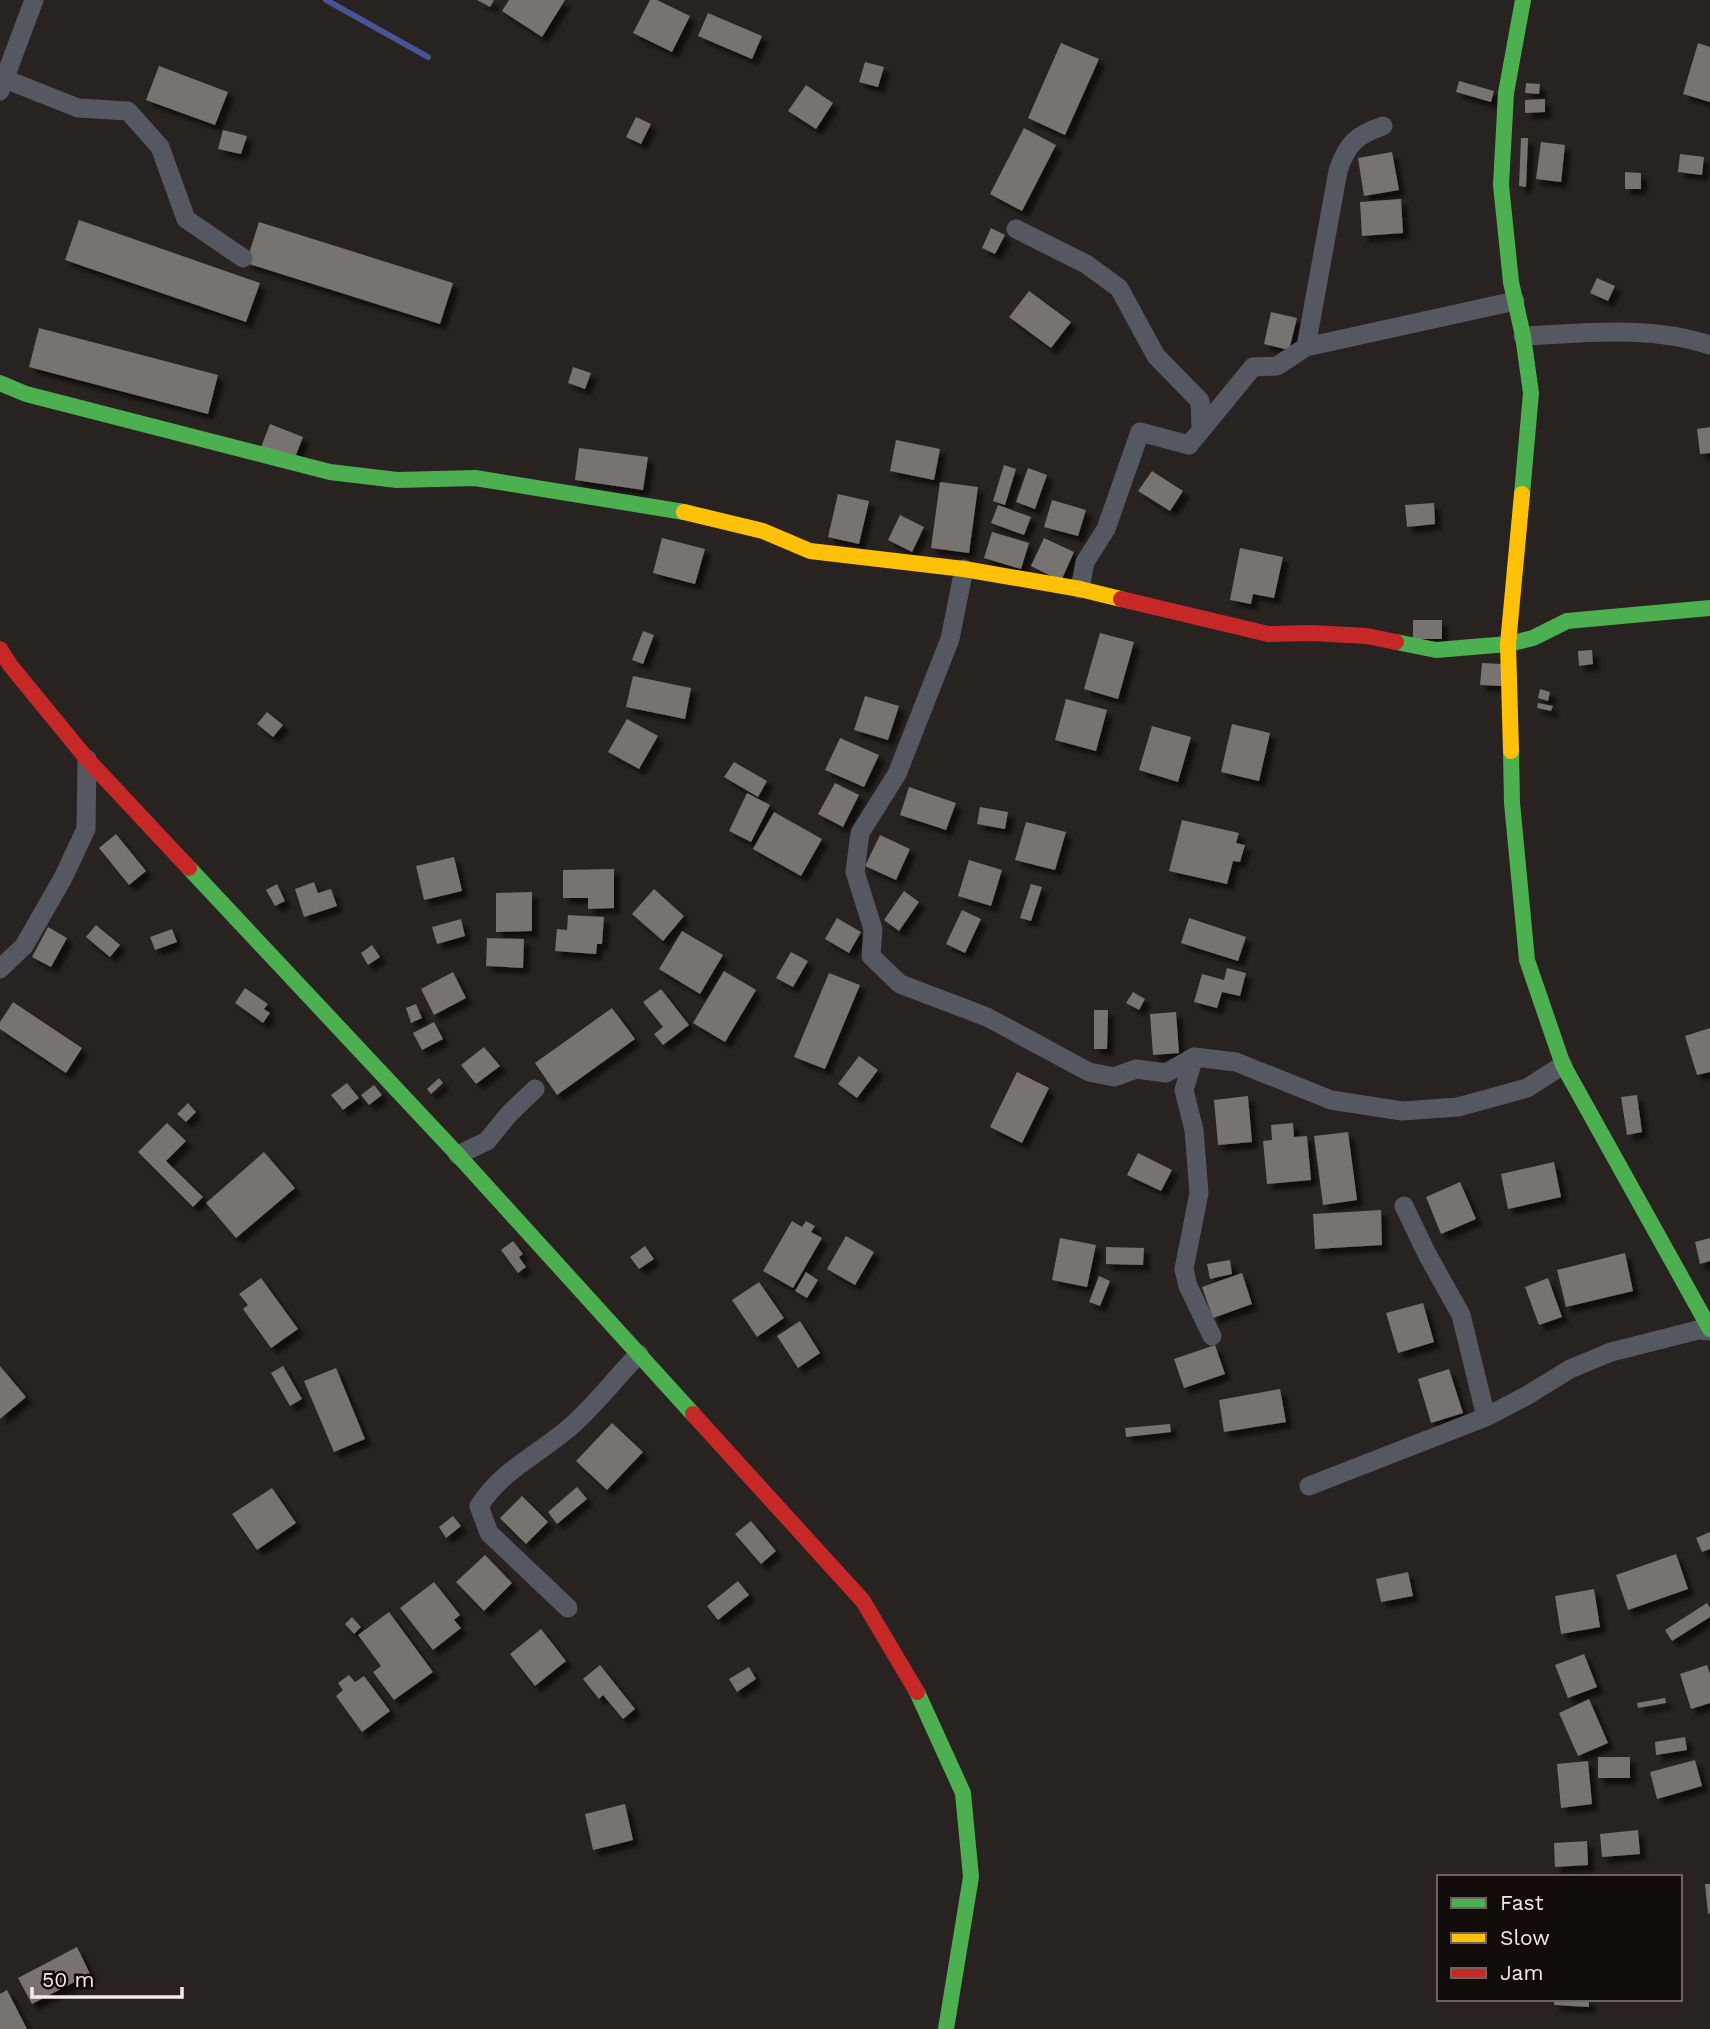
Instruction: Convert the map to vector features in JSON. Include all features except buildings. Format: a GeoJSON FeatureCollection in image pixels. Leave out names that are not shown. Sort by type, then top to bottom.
{"type":"FeatureCollection","features":[{"type":"Feature","properties":{"kind":"street"},"geometry":{"type":"LineString","coordinates":[[33,0],[2,85],[78,108],[128,111],[160,147],[186,219],[243,258]]}},
{"type":"Feature","properties":{"kind":"street"},"geometry":{"type":"LineString","coordinates":[[1309,1486],[1486,1417],[1570,1369],[1611,1352],[1698,1330],[1710,1330],[1563,1065],[1527,960],[1512,803],[1508,644],[1531,393],[1523,336],[1511,282],[1501,185],[1506,93],[1524,0]]}},
{"type":"Feature","properties":{"kind":"street"},"geometry":{"type":"LineString","coordinates":[[1306,347],[1338,171],[1345,149],[1365,132],[1383,126]]}},
{"type":"Feature","properties":{"kind":"street"},"geometry":{"type":"LineString","coordinates":[[1016,229],[1086,264],[1119,288],[1156,356],[1200,401],[1201,428]]}},
{"type":"Feature","properties":{"kind":"street"},"geometry":{"type":"LineString","coordinates":[[1080,589],[1085,562],[1106,529],[1140,432],[1189,444],[1253,367],[1277,366],[1306,347],[1515,301]]}},
{"type":"Feature","properties":{"kind":"street"},"geometry":{"type":"LineString","coordinates":[[1523,336],[1632,331],[1689,338],[1710,345]]}},
{"type":"Feature","properties":{"kind":"street"},"geometry":{"type":"LineString","coordinates":[[0,383],[26,394],[330,472],[397,480],[475,478],[579,493],[698,514],[763,531],[810,551],[964,569],[1080,589],[1268,634],[1367,636],[1436,650],[1508,644],[1533,638],[1567,621],[1710,608]]}},
{"type":"Feature","properties":{"kind":"street"},"geometry":{"type":"LineString","coordinates":[[964,569],[950,639],[897,774],[860,833],[855,872],[873,929],[871,956],[900,984],[987,1017],[1088,1072],[1114,1077],[1136,1069],[1166,1073],[1194,1057],[1236,1062],[1331,1100],[1402,1111],[1458,1107],[1527,1088],[1563,1065]]}},
{"type":"Feature","properties":{"kind":"street"},"geometry":{"type":"LineString","coordinates":[[0,649],[87,759],[458,1155],[863,1601],[919,1696],[962,1793],[971,1877],[946,2029]]}},
{"type":"Feature","properties":{"kind":"street"},"geometry":{"type":"LineString","coordinates":[[0,970],[24,946],[63,877],[86,829],[87,759]]}},
{"type":"Feature","properties":{"kind":"street"},"geometry":{"type":"LineString","coordinates":[[1194,1057],[1184,1090],[1194,1130],[1199,1193],[1184,1269],[1188,1286],[1212,1336]]}},
{"type":"Feature","properties":{"kind":"street"},"geometry":{"type":"LineString","coordinates":[[458,1155],[487,1141],[509,1114],[535,1089]]}},
{"type":"Feature","properties":{"kind":"street"},"geometry":{"type":"LineString","coordinates":[[1404,1206],[1461,1315],[1486,1417]]}},
{"type":"Feature","properties":{"kind":"street"},"geometry":{"type":"LineString","coordinates":[[568,1608],[489,1533],[479,1506],[491,1487],[566,1431],[639,1354]]}},
{"type":"Feature","properties":{"kind":"waterway"},"geometry":{"type":"LineString","coordinates":[[326,0],[428,57]]}},
{"type":"Feature","properties":{"kind":"traffic: fast"},"geometry":{"type":"LineString","coordinates":[[1522,494],[1531,393],[1523,336],[1511,282],[1501,185],[1506,93],[1523,0]]}},
{"type":"Feature","properties":{"kind":"traffic: fast"},"geometry":{"type":"LineString","coordinates":[[0,383],[26,394],[330,472],[397,480],[475,478],[684,512]]}},
{"type":"Feature","properties":{"kind":"traffic: fast"},"geometry":{"type":"LineString","coordinates":[[1396,642],[1436,650],[1508,644],[1533,638],[1567,621],[1710,608]]}},
{"type":"Feature","properties":{"kind":"traffic: fast"},"geometry":{"type":"LineString","coordinates":[[1511,751],[1512,803],[1527,960],[1563,1065],[1710,1329]]}},
{"type":"Feature","properties":{"kind":"traffic: fast"},"geometry":{"type":"LineString","coordinates":[[189,868],[458,1155],[693,1414]]}},
{"type":"Feature","properties":{"kind":"traffic: fast"},"geometry":{"type":"LineString","coordinates":[[917,1692],[963,1793],[971,1877],[946,2029]]}},
{"type":"Feature","properties":{"kind":"traffic: slow"},"geometry":{"type":"LineString","coordinates":[[1511,751],[1508,644],[1522,494]]}},
{"type":"Feature","properties":{"kind":"traffic: slow"},"geometry":{"type":"LineString","coordinates":[[684,512],[763,531],[810,551],[964,569],[1080,589],[1121,599]]}},
{"type":"Feature","properties":{"kind":"traffic: jam"},"geometry":{"type":"LineString","coordinates":[[1121,599],[1268,634],[1367,636],[1396,642]]}},
{"type":"Feature","properties":{"kind":"traffic: jam"},"geometry":{"type":"LineString","coordinates":[[0,649],[87,759],[189,868]]}},
{"type":"Feature","properties":{"kind":"traffic: jam"},"geometry":{"type":"LineString","coordinates":[[693,1414],[863,1601],[917,1692]]}}]}
